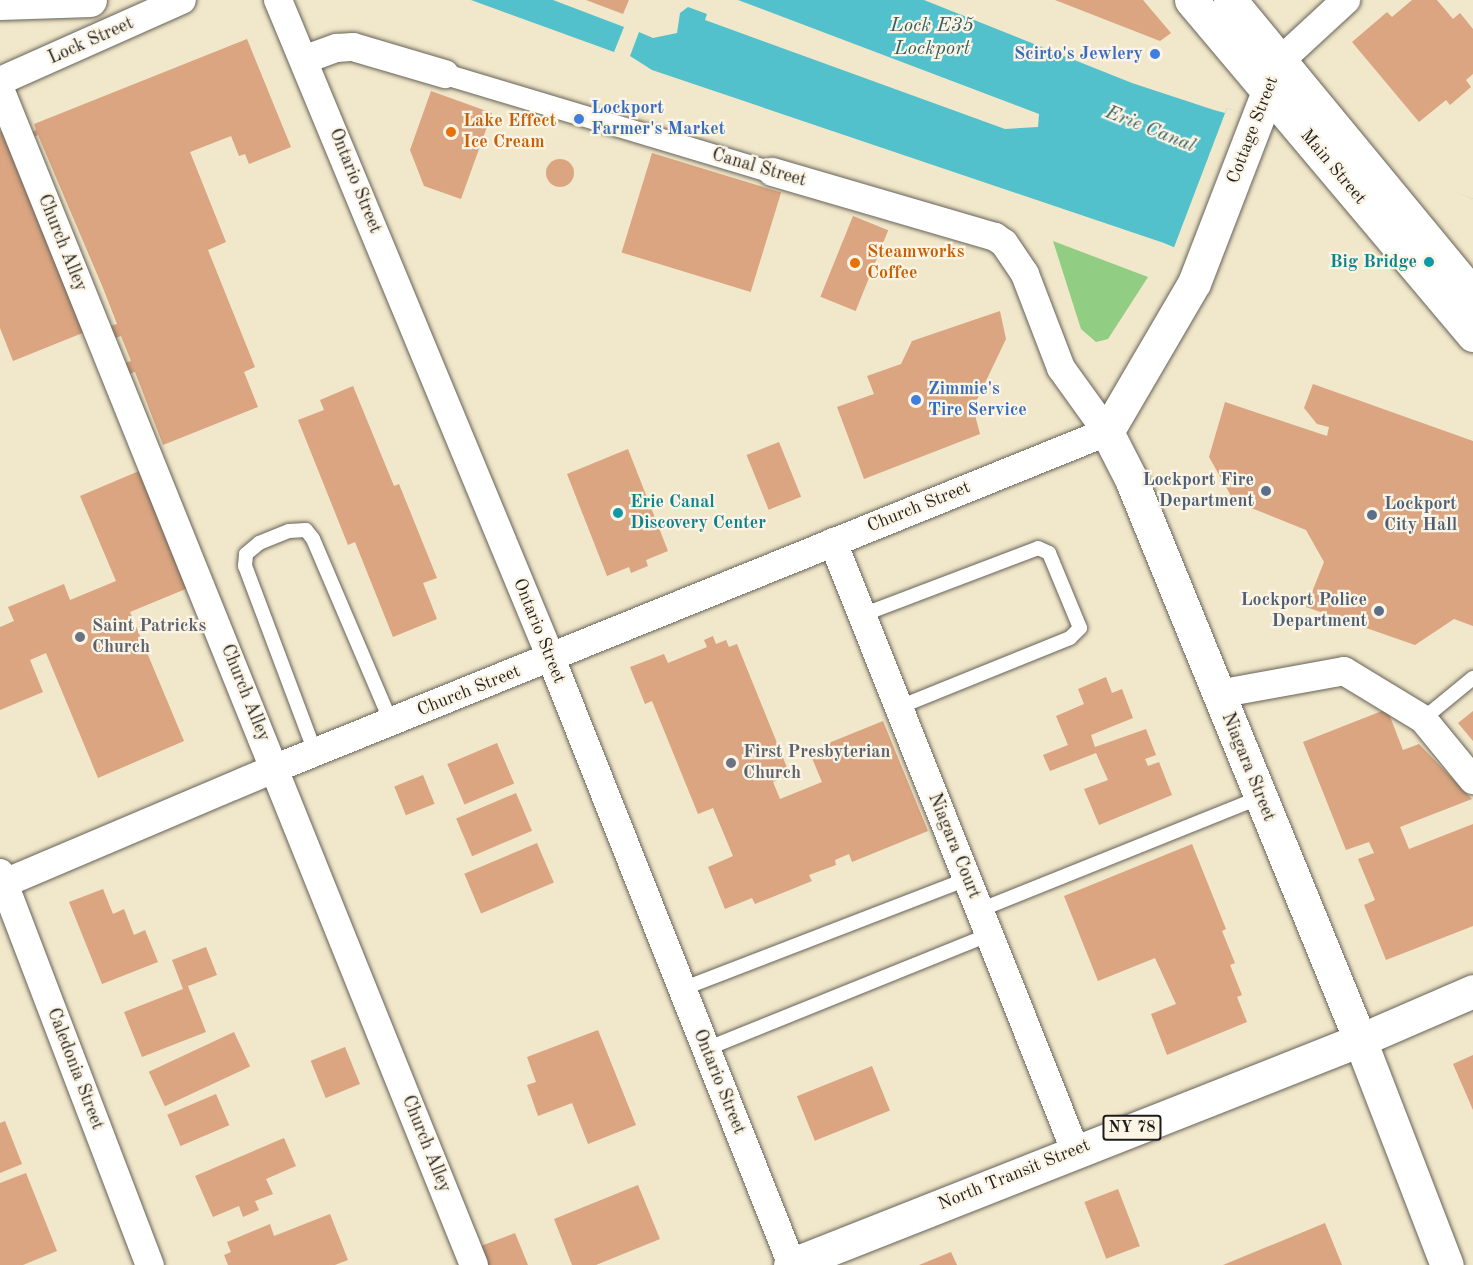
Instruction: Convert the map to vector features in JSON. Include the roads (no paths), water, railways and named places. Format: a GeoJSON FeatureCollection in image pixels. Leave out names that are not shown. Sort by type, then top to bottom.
{"type":"FeatureCollection","features":[{"type":"Feature","properties":{"kind":"main road"},"geometry":{"type":"LineString","coordinates":[[0,3],[90,0]]}},
{"type":"Feature","properties":{"kind":"main road","name":"Main Street"},"geometry":{"type":"LineString","coordinates":[[1191,0],[1473,335]]}},
{"type":"Feature","properties":{"kind":"main road","name":"Main Street"},"geometry":{"type":"LineString","coordinates":[[1230,0],[1269,90],[1355,152],[1473,295]]}},
{"type":"Feature","properties":{"kind":"main road","name":"Cottage Street"},"geometry":{"type":"LineString","coordinates":[[1107,432],[1194,283],[1269,90]]}},
{"type":"Feature","properties":{"kind":"main road","name":"Niagara Street"},"geometry":{"type":"LineString","coordinates":[[1107,432],[1131,479],[1261,797],[1360,1040],[1447,1265]]}},
{"type":"Feature","properties":{"kind":"main road","name":"North Transit Street"},"geometry":{"type":"LineString","coordinates":[[791,1265],[1076,1150],[1360,1040],[1473,991]]}},
{"type":"Feature","properties":{"kind":"street","name":"Lock Street"},"geometry":{"type":"LineString","coordinates":[[0,81],[182,0]]}},
{"type":"Feature","properties":{"kind":"street","name":"Ontario Street"},"geometry":{"type":"LineString","coordinates":[[278,0],[306,59],[551,658],[791,1265]]}},
{"type":"Feature","properties":{"kind":"street","name":"Cottage Street"},"geometry":{"type":"LineString","coordinates":[[1269,90],[1347,0]]}},
{"type":"Feature","properties":{"kind":"street","name":"Canal Street"},"geometry":{"type":"LineString","coordinates":[[306,59],[337,48],[353,47],[995,237],[1004,243],[1025,274],[1061,368],[1107,432]]}},
{"type":"Feature","properties":{"kind":"street","name":"Church Alley"},"geometry":{"type":"LineString","coordinates":[[0,90],[276,768],[474,1265]]}},
{"type":"Feature","properties":{"kind":"street","name":"Church Street"},"geometry":{"type":"LineString","coordinates":[[1,881],[1107,432]]}},
{"type":"Feature","properties":{"kind":"street","name":"Niagara Court"},"geometry":{"type":"LineString","coordinates":[[833,542],[1076,1150]]}},
{"type":"Feature","properties":{"kind":"street"},"geometry":{"type":"LineString","coordinates":[[1218,694],[1344,671],[1423,719],[1473,780]]}},
{"type":"Feature","properties":{"kind":"street","name":"Caledonia Street"},"geometry":{"type":"LineString","coordinates":[[1,881],[150,1265]]}},
{"type":"Feature","properties":{"kind":"lane"},"geometry":{"type":"LineString","coordinates":[[315,752],[245,566],[246,554],[259,543],[279,535],[306,530],[313,539],[391,722]]}},
{"type":"Feature","properties":{"kind":"lane"},"geometry":{"type":"LineString","coordinates":[[862,615],[1038,548],[1049,553],[1080,628],[1070,638],[899,707]]}},
{"type":"Feature","properties":{"kind":"lane"},"geometry":{"type":"LineString","coordinates":[[1423,719],[1473,678]]}},
{"type":"Feature","properties":{"kind":"lane"},"geometry":{"type":"LineString","coordinates":[[706,1049],[1261,797]]}},
{"type":"Feature","properties":{"kind":"lane"},"geometry":{"type":"LineString","coordinates":[[682,988],[967,879]]}},
{"type":"Feature","properties":{"kind":"water"},"geometry":{"type":"Polygon","coordinates":[[[471,0],[553,0],[624,27],[614,52],[471,0]]]}},
{"type":"Feature","properties":{"kind":"water"},"geometry":{"type":"Polygon","coordinates":[[[738,0],[924,0],[1132,83],[1225,113],[1227,108],[1473,199],[1473,375],[1164,243],[652,70],[630,56],[639,32],[653,38],[677,33],[680,13],[688,7],[707,14],[705,20],[1005,129],[1038,127],[1039,114],[738,0]]]}},
{"type":"Feature","properties":{"kind":"place","name":"Scirto's Jewlery"},"geometry":{"type":"Point","coordinates":[1155,54]}},
{"type":"Feature","properties":{"kind":"place","name":"Lockport Farmer's Market"},"geometry":{"type":"Point","coordinates":[579,119]}},
{"type":"Feature","properties":{"kind":"place","name":"Lake Effect Ice Cream"},"geometry":{"type":"Point","coordinates":[451,132]}},
{"type":"Feature","properties":{"kind":"place","name":"Big Bridge"},"geometry":{"type":"Point","coordinates":[1429,262]}},
{"type":"Feature","properties":{"kind":"place","name":"Steamworks Coffee"},"geometry":{"type":"Point","coordinates":[855,263]}},
{"type":"Feature","properties":{"kind":"place","name":"Zimmie's Tire Service"},"geometry":{"type":"Point","coordinates":[916,400]}},
{"type":"Feature","properties":{"kind":"place","name":"Lockport Fire Department"},"geometry":{"type":"Point","coordinates":[1266,491]}},
{"type":"Feature","properties":{"kind":"place","name":"Erie Canal Discovery Center"},"geometry":{"type":"Point","coordinates":[618,513]}},
{"type":"Feature","properties":{"kind":"place","name":"Lockport City Hall"},"geometry":{"type":"Point","coordinates":[1372,515]}},
{"type":"Feature","properties":{"kind":"place","name":"Lockport Police Department"},"geometry":{"type":"Point","coordinates":[1379,611]}},
{"type":"Feature","properties":{"kind":"place","name":"Saint Patricks Church"},"geometry":{"type":"Point","coordinates":[80,637]}},
{"type":"Feature","properties":{"kind":"place","name":"First Presbyterian Church"},"geometry":{"type":"Point","coordinates":[731,763]}},
{"type":"Feature","properties":{"kind":"water label","name":"Lock E35 Lockport"},"geometry":{"type":"Point","coordinates":[932,38]}},
{"type":"Feature","properties":{"kind":"water label","name":"Erie Canal"},"geometry":{"type":"Point","coordinates":[1150,130]}}]}
